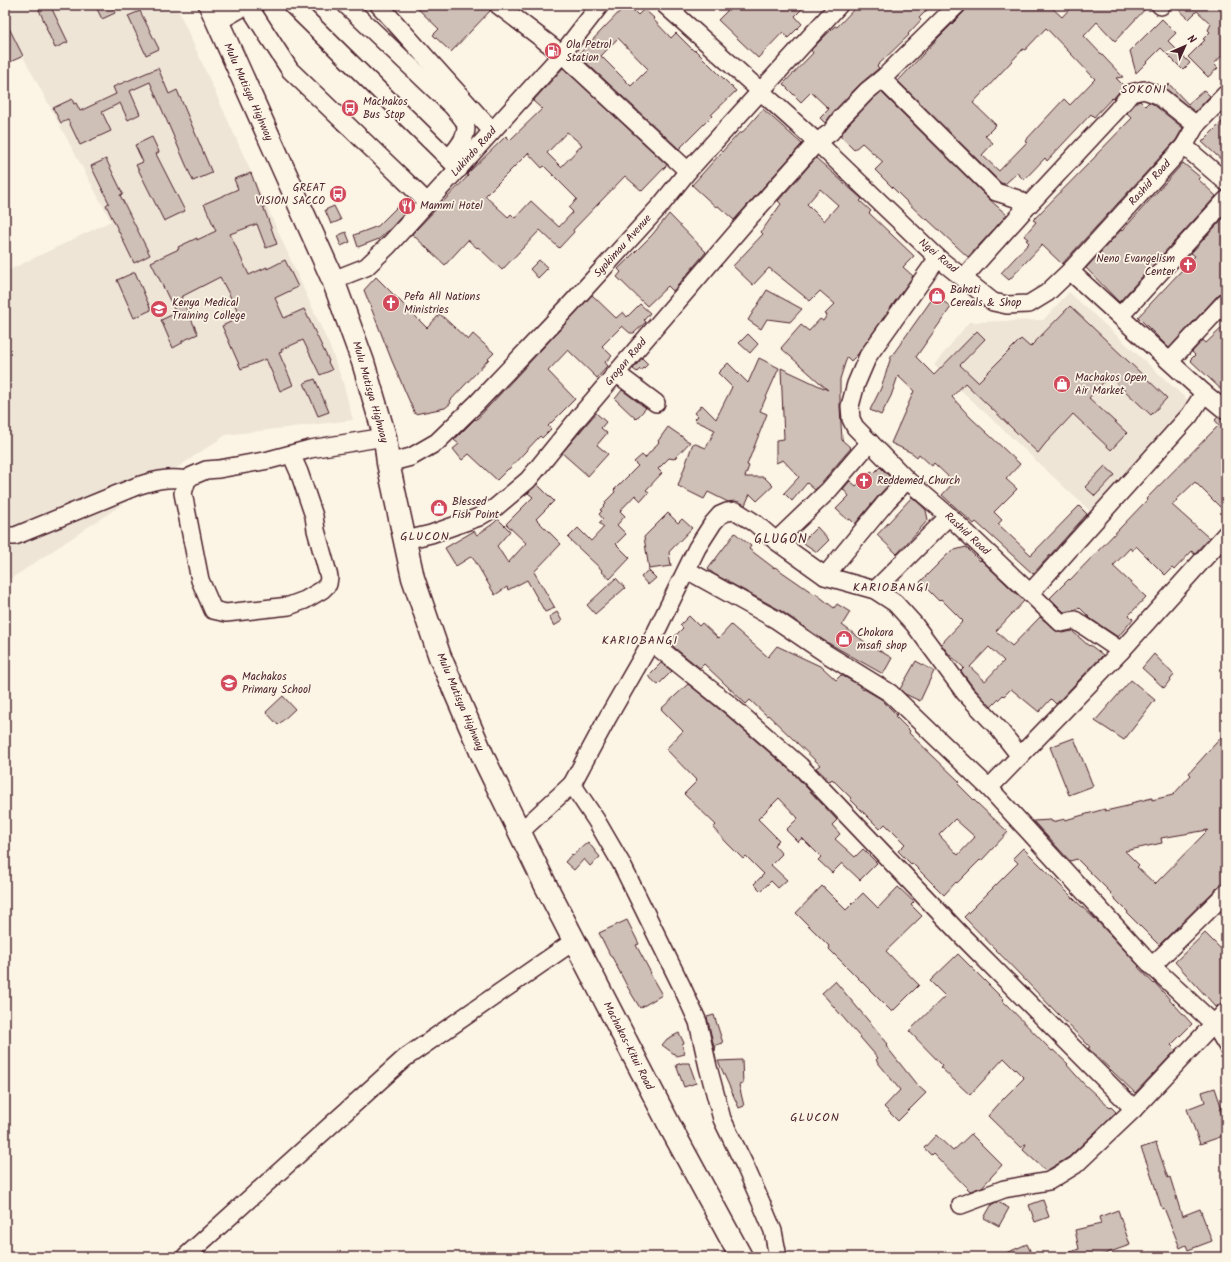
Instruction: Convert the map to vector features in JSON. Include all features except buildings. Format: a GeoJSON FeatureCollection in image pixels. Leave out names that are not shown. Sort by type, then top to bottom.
{"type":"FeatureCollection","features":[{"type":"Feature","properties":{"kind":"highway","name":"Mulu Mutisya Highway"},"geometry":{"type":"LineString","coordinates":[[213,14],[333,280],[363,362],[385,437],[388,462],[413,578],[440,657],[485,761],[520,832]]}},
{"type":"Feature","properties":{"kind":"highway","name":"Machakos-Kitui Road"},"geometry":{"type":"LineString","coordinates":[[520,832],[546,886],[668,1123],[741,1257]]}},
{"type":"Feature","properties":{"kind":"street"},"geometry":{"type":"LineString","coordinates":[[213,14],[248,5],[290,70],[428,203]]}},
{"type":"Feature","properties":{"kind":"street"},"geometry":{"type":"LineString","coordinates":[[292,5],[454,164],[459,146],[465,133],[465,122],[452,106],[346,5]]}},
{"type":"Feature","properties":{"kind":"street"},"geometry":{"type":"LineString","coordinates":[[379,5],[492,131]]}},
{"type":"Feature","properties":{"kind":"street"},"geometry":{"type":"LineString","coordinates":[[498,5],[562,54],[688,171]]}},
{"type":"Feature","properties":{"kind":"street","name":"Lukindo Road"},"geometry":{"type":"LineString","coordinates":[[333,280],[366,267],[388,246],[428,203],[454,164],[492,131],[562,54],[600,5]]}},
{"type":"Feature","properties":{"kind":"street","name":"Ngei Road"},"geometry":{"type":"LineString","coordinates":[[666,5],[817,142],[938,258],[964,277],[993,302],[1007,305],[1029,304],[1047,293],[1070,271]]}},
{"type":"Feature","properties":{"kind":"street","name":"Syokimau Avenue"},"geometry":{"type":"LineString","coordinates":[[388,462],[411,457],[437,442],[478,403],[660,206],[688,171],[760,90],[839,5]]}},
{"type":"Feature","properties":{"kind":"street","name":"Grogan Road"},"geometry":{"type":"LineString","coordinates":[[406,540],[431,534],[479,517],[496,507],[528,480],[616,373],[754,212],[817,142],[830,132],[866,91],[882,79],[957,5]]}},
{"type":"Feature","properties":{"kind":"street"},"geometry":{"type":"LineString","coordinates":[[882,79],[996,192],[1018,199],[1026,208]]}},
{"type":"Feature","properties":{"kind":"street"},"geometry":{"type":"LineString","coordinates":[[964,277],[1131,93],[1144,90],[1158,95],[1196,125]]}},
{"type":"Feature","properties":{"kind":"street","name":"Rashid Road"},"geometry":{"type":"LineString","coordinates":[[1070,271],[1184,146],[1196,125],[1226,94]]}},
{"type":"Feature","properties":{"kind":"street"},"geometry":{"type":"LineString","coordinates":[[1184,146],[1226,182]]}},
{"type":"Feature","properties":{"kind":"street"},"geometry":{"type":"LineString","coordinates":[[1120,316],[1226,200]]}},
{"type":"Feature","properties":{"kind":"street","name":"Rashid Road"},"geometry":{"type":"LineString","coordinates":[[938,258],[868,356],[856,384],[850,406],[851,419],[855,427],[907,480],[948,516],[1061,623],[1075,620],[1121,651]]}},
{"type":"Feature","properties":{"kind":"street"},"geometry":{"type":"LineString","coordinates":[[1070,271],[1204,393],[1226,411]]}},
{"type":"Feature","properties":{"kind":"street"},"geometry":{"type":"LineString","coordinates":[[1170,361],[1226,300]]}},
{"type":"Feature","properties":{"kind":"street"},"geometry":{"type":"LineString","coordinates":[[616,373],[656,403]]}},
{"type":"Feature","properties":{"kind":"street"},"geometry":{"type":"LineString","coordinates":[[1030,593],[1190,415],[1204,393]]}},
{"type":"Feature","properties":{"kind":"street"},"geometry":{"type":"LineString","coordinates":[[291,454],[299,472],[314,516],[316,530],[329,577],[328,584],[322,590],[305,600],[289,606],[226,614],[213,610],[200,580],[183,493],[187,480],[192,476],[206,470],[269,460],[291,454],[310,449],[385,437]]}},
{"type":"Feature","properties":{"kind":"street"},"geometry":{"type":"LineString","coordinates":[[776,541],[828,491],[870,442]]}},
{"type":"Feature","properties":{"kind":"street"},"geometry":{"type":"LineString","coordinates":[[5,536],[15,536],[158,479],[175,478],[187,480]]}},
{"type":"Feature","properties":{"kind":"street"},"geometry":{"type":"LineString","coordinates":[[825,576],[886,501],[907,480]]}},
{"type":"Feature","properties":{"kind":"street"},"geometry":{"type":"LineString","coordinates":[[520,832],[572,784],[651,642],[698,548],[713,523],[720,515],[727,512],[736,511],[755,523],[776,541],[825,576],[875,590],[894,603],[914,624],[965,693],[998,728],[1020,756]]}},
{"type":"Feature","properties":{"kind":"street"},"geometry":{"type":"LineString","coordinates":[[875,590],[948,516]]}},
{"type":"Feature","properties":{"kind":"street"},"geometry":{"type":"LineString","coordinates":[[989,788],[1121,651],[1226,534]]}},
{"type":"Feature","properties":{"kind":"street"},"geometry":{"type":"LineString","coordinates":[[687,570],[775,619],[890,693],[989,788],[1152,966],[1214,1024],[1226,1044]]}},
{"type":"Feature","properties":{"kind":"street"},"geometry":{"type":"LineString","coordinates":[[651,642],[730,705],[800,766],[962,936],[1134,1109]]}},
{"type":"Feature","properties":{"kind":"street"},"geometry":{"type":"LineString","coordinates":[[572,784],[596,820],[621,863],[682,986],[698,1022],[722,1119],[746,1166],[773,1231],[778,1257]]}},
{"type":"Feature","properties":{"kind":"street"},"geometry":{"type":"LineString","coordinates":[[1152,966],[1226,893]]}},
{"type":"Feature","properties":{"kind":"street"},"geometry":{"type":"LineString","coordinates":[[185,1257],[405,1058],[574,941]]}},
{"type":"Feature","properties":{"kind":"street"},"geometry":{"type":"LineString","coordinates":[[961,1205],[1004,1189],[1049,1181],[1075,1165],[1134,1109],[1226,1011]]}},
{"type":"Feature","properties":{"kind":"shaded area","name":"Kenya Medical Training College"},"geometry":{"type":"Polygon","coordinates":[[[5,5],[176,5],[330,347],[343,382],[353,420],[226,435],[12,578],[5,581],[5,272],[111,221],[5,23],[5,5]]]}},
{"type":"Feature","properties":{"kind":"shaded area","name":"Machakos Open Air Market"},"geometry":{"type":"Polygon","coordinates":[[[1069,292],[1191,403],[1092,513],[934,365],[969,322],[1043,320],[1069,292]]]}},
{"type":"Feature","properties":{"kind":"place","name":"Ola Petrol Station"},"geometry":{"type":"Point","coordinates":[553,51]}},
{"type":"Feature","properties":{"kind":"place","name":"Machakos Bus Stop"},"geometry":{"type":"Point","coordinates":[350,108]}},
{"type":"Feature","properties":{"kind":"place","name":"GREAT VISION SACCO"},"geometry":{"type":"Point","coordinates":[338,194]}},
{"type":"Feature","properties":{"kind":"place","name":"Mammi Hotel"},"geometry":{"type":"Point","coordinates":[407,206]}},
{"type":"Feature","properties":{"kind":"place","name":"Neno Evangelism Center"},"geometry":{"type":"Point","coordinates":[1188,265]}},
{"type":"Feature","properties":{"kind":"place","name":"Bahati Cereals & Shop"},"geometry":{"type":"Point","coordinates":[937,296]}},
{"type":"Feature","properties":{"kind":"place","name":"Pefa All Nations Ministries"},"geometry":{"type":"Point","coordinates":[391,303]}},
{"type":"Feature","properties":{"kind":"place","name":"Kenya Medical Training College"},"geometry":{"type":"Point","coordinates":[159,309]}},
{"type":"Feature","properties":{"kind":"place","name":"Machakos Open Air Market"},"geometry":{"type":"Point","coordinates":[1062,384]}},
{"type":"Feature","properties":{"kind":"place","name":"Reddemed Church"},"geometry":{"type":"Point","coordinates":[864,481]}},
{"type":"Feature","properties":{"kind":"place","name":"Blessed Fish Point"},"geometry":{"type":"Point","coordinates":[439,508]}},
{"type":"Feature","properties":{"kind":"place","name":"Chokora msafi shop"},"geometry":{"type":"Point","coordinates":[844,639]}},
{"type":"Feature","properties":{"kind":"place","name":"Machakos Primary School"},"geometry":{"type":"Point","coordinates":[229,683]}},
{"type":"Feature","properties":{"kind":"district","name":"SOKONI"},"geometry":{"type":"Point","coordinates":[1144,89]}},
{"type":"Feature","properties":{"kind":"district","name":"GLUCON"},"geometry":{"type":"Point","coordinates":[425,536]}},
{"type":"Feature","properties":{"kind":"district","name":"GLUGON"},"geometry":{"type":"Point","coordinates":[781,539]}},
{"type":"Feature","properties":{"kind":"district","name":"KARIOBANGI"},"geometry":{"type":"Point","coordinates":[891,587]}},
{"type":"Feature","properties":{"kind":"district","name":"KARIOBANGI"},"geometry":{"type":"Point","coordinates":[640,640]}},
{"type":"Feature","properties":{"kind":"district","name":"GLUCON"},"geometry":{"type":"Point","coordinates":[815,1117]}}]}
